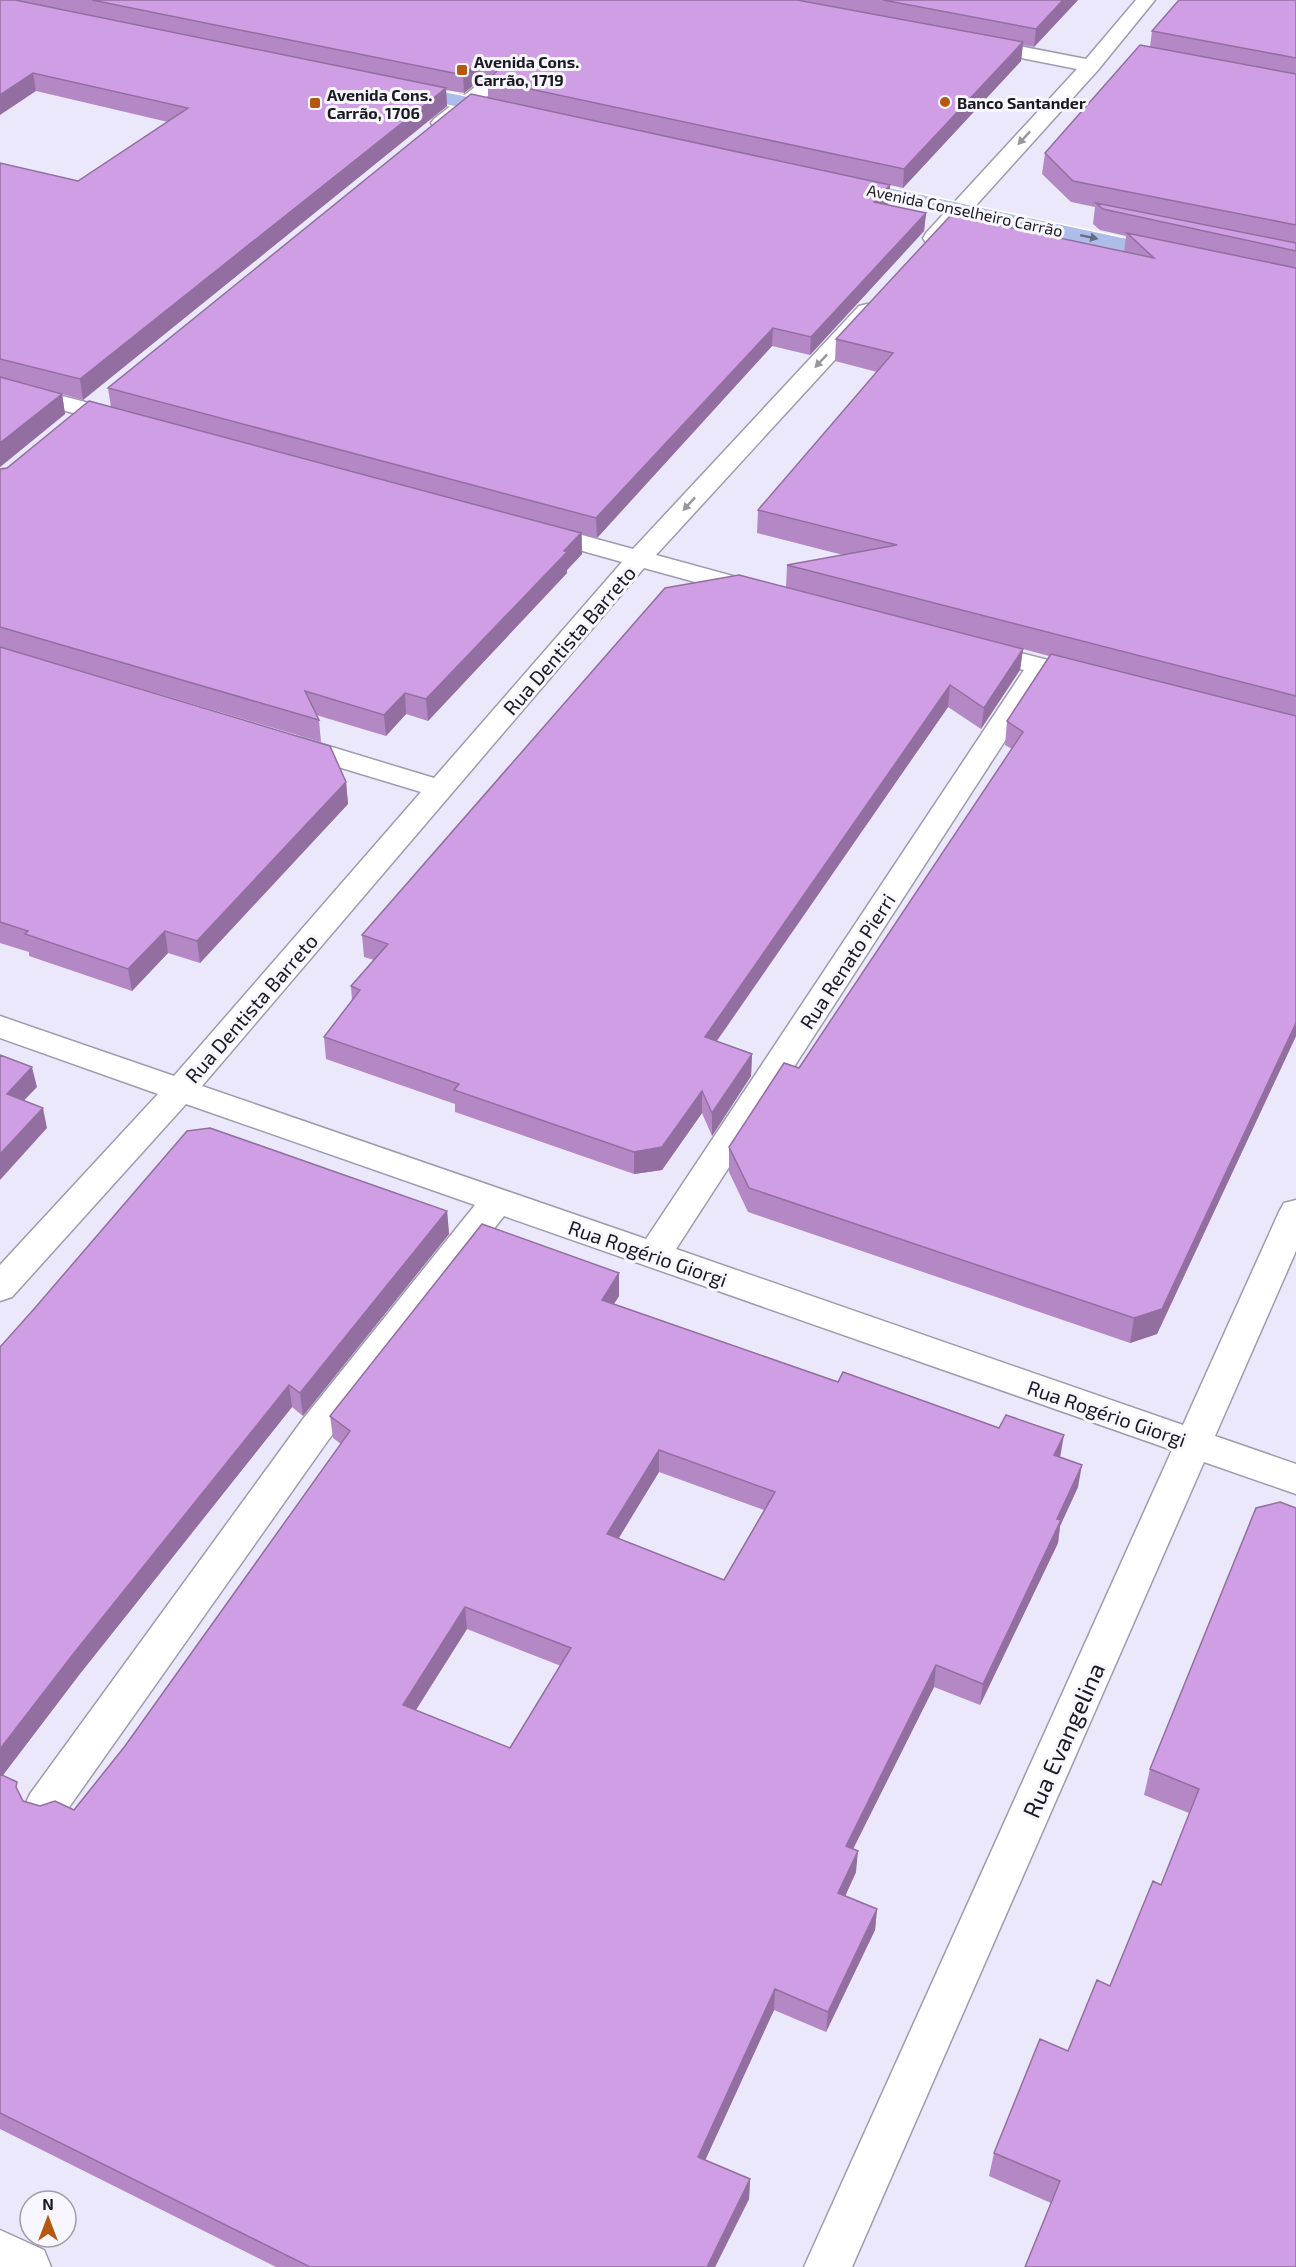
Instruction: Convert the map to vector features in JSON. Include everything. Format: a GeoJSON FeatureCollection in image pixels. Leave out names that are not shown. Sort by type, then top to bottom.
{"type":"FeatureCollection","features":[{"type":"Feature","properties":{"kind":"main road"},"geometry":{"type":"LineString","coordinates":[[407,71],[461,89],[525,115]]}},
{"type":"Feature","properties":{"kind":"main road"},"geometry":{"type":"LineString","coordinates":[[387,87],[461,89]]}},
{"type":"Feature","properties":{"kind":"main road"},"geometry":{"type":"LineString","coordinates":[[487,87],[509,92]]}},
{"type":"Feature","properties":{"kind":"main road","name":"Avenida Conselheiro Carrão"},"geometry":{"type":"LineString","coordinates":[[828,181],[1191,259]]}},
{"type":"Feature","properties":{"kind":"main road","name":"Avenida Conselheiro Carrão"},"geometry":{"type":"LineString","coordinates":[[953,185],[999,195]]}},
{"type":"Feature","properties":{"kind":"street"},"geometry":{"type":"LineString","coordinates":[[915,258],[1090,66],[1146,0]]}},
{"type":"Feature","properties":{"kind":"street"},"geometry":{"type":"LineString","coordinates":[[964,42],[1090,66]]}},
{"type":"Feature","properties":{"kind":"street"},"geometry":{"type":"LineString","coordinates":[[1104,50],[1125,53]]}},
{"type":"Feature","properties":{"kind":"street"},"geometry":{"type":"LineString","coordinates":[[421,139],[461,89],[487,87]]}},
{"type":"Feature","properties":{"kind":"street","name":"Rua Dentista Barreto"},"geometry":{"type":"LineString","coordinates":[[0,1288],[181,1089],[639,558],[883,294]]}},
{"type":"Feature","properties":{"kind":"street"},"geometry":{"type":"LineString","coordinates":[[0,387],[146,425]]}},
{"type":"Feature","properties":{"kind":"street"},"geometry":{"type":"LineString","coordinates":[[512,525],[784,598]]}},
{"type":"Feature","properties":{"kind":"street"},"geometry":{"type":"LineString","coordinates":[[952,643],[1107,683]]}},
{"type":"Feature","properties":{"kind":"street","name":"Rua Renato Pierri"},"geometry":{"type":"LineString","coordinates":[[654,1255],[1040,666]]}},
{"type":"Feature","properties":{"kind":"street"},"geometry":{"type":"LineString","coordinates":[[271,738],[440,789]]}},
{"type":"Feature","properties":{"kind":"street","name":"Rua Rogério Giorgi"},"geometry":{"type":"LineString","coordinates":[[0,1027],[1296,1479]]}},
{"type":"Feature","properties":{"kind":"street"},"geometry":{"type":"LineString","coordinates":[[45,1808],[316,1429],[498,1200]]}},
{"type":"Feature","properties":{"kind":"street","name":"Rua Evangelina"},"geometry":{"type":"LineString","coordinates":[[828,2267],[1296,1212]]}},
{"type":"Feature","properties":{"kind":"street"},"geometry":{"type":"LineString","coordinates":[[0,2253],[27,2267]]}},
{"type":"Feature","properties":{"kind":"building"},"geometry":{"type":"Polygon","coordinates":[[[0,0],[15,0],[446,88],[80,379],[0,359],[0,163],[78,181],[188,108],[33,73],[0,95],[0,0]]]}},
{"type":"Feature","properties":{"kind":"building"},"geometry":{"type":"Polygon","coordinates":[[[92,0],[797,0],[1023,42],[904,169],[488,80],[499,69],[493,62],[478,63],[463,75],[92,0]]]}},
{"type":"Feature","properties":{"kind":"building"},"geometry":{"type":"Polygon","coordinates":[[[883,0],[1063,0],[1036,29],[883,0]]]}},
{"type":"Feature","properties":{"kind":"building"},"geometry":{"type":"Polygon","coordinates":[[[1179,0],[1296,0],[1296,58],[1152,31],[1179,0]]]}},
{"type":"Feature","properties":{"kind":"building"},"geometry":{"type":"Polygon","coordinates":[[[1140,45],[1296,74],[1296,225],[1073,181],[1045,153],[1140,45]]]}},
{"type":"Feature","properties":{"kind":"building"},"geometry":{"type":"Polygon","coordinates":[[[471,94],[890,185],[874,202],[926,213],[811,337],[773,328],[596,518],[108,388],[471,94]]]}},
{"type":"Feature","properties":{"kind":"building"},"geometry":{"type":"Polygon","coordinates":[[[1096,203],[1296,243],[1296,251],[1103,209],[1096,203]]]}},
{"type":"Feature","properties":{"kind":"building"},"geometry":{"type":"Polygon","coordinates":[[[951,215],[1154,258],[1127,233],[1296,268],[1296,696],[787,565],[897,545],[758,510],[893,353],[836,339],[951,215]]]}},
{"type":"Feature","properties":{"kind":"building"},"geometry":{"type":"Polygon","coordinates":[[[0,377],[62,394],[0,443],[0,377]]]}},
{"type":"Feature","properties":{"kind":"building"},"geometry":{"type":"Polygon","coordinates":[[[89,401],[581,533],[564,551],[567,552],[426,699],[405,693],[384,715],[305,691],[319,720],[0,627],[0,469],[7,468],[89,401]]]}},
{"type":"Feature","properties":{"kind":"building"},"geometry":{"type":"Polygon","coordinates":[[[739,575],[1023,649],[984,708],[950,685],[705,1037],[752,1054],[712,1113],[702,1091],[662,1147],[634,1152],[454,1090],[459,1084],[324,1037],[360,990],[351,986],[388,944],[362,935],[665,588],[739,575]]]}},
{"type":"Feature","properties":{"kind":"building"},"geometry":{"type":"Polygon","coordinates":[[[0,647],[330,746],[346,782],[197,941],[165,931],[128,969],[25,934],[28,931],[0,922],[0,647]]]}},
{"type":"Feature","properties":{"kind":"building"},"geometry":{"type":"Polygon","coordinates":[[[1051,654],[1296,716],[1296,1023],[1162,1309],[1134,1318],[749,1188],[729,1147],[784,1063],[799,1068],[1023,732],[1007,721],[1051,654]]]}},
{"type":"Feature","properties":{"kind":"building"},"geometry":{"type":"Polygon","coordinates":[[[0,1055],[32,1067],[7,1094],[43,1108],[0,1154],[0,1055]]]}},
{"type":"Feature","properties":{"kind":"building"},"geometry":{"type":"Polygon","coordinates":[[[210,1128],[447,1211],[300,1393],[289,1385],[0,1749],[0,1347],[187,1131],[210,1128]]]}},
{"type":"Feature","properties":{"kind":"building"},"geometry":{"type":"Polygon","coordinates":[[[482,1224],[619,1273],[602,1300],[838,1382],[843,1372],[999,1428],[1006,1415],[1064,1435],[1054,1455],[1082,1465],[1057,1519],[1061,1520],[983,1684],[936,1665],[846,1846],[858,1851],[838,1893],[877,1909],[828,2012],[775,1989],[698,2157],[750,2179],[707,2267],[310,2267],[0,2113],[0,1774],[17,1782],[16,1787],[23,1801],[40,1806],[55,1801],[74,1810],[125,1746],[350,1431],[330,1416],[482,1224]],[[659,1450],[607,1534],[724,1580],[775,1492],[659,1450]],[[465,1607],[403,1705],[510,1748],[571,1648],[465,1607]]]}},
{"type":"Feature","properties":{"kind":"building"},"geometry":{"type":"Polygon","coordinates":[[[1280,1502],[1296,1508],[1296,2267],[1025,2267],[1060,2181],[994,2153],[1040,2039],[1068,2051],[1097,1980],[1110,1986],[1153,1881],[1161,1885],[1199,1789],[1150,1769],[1256,1508],[1280,1502]]]}},
{"type":"Feature","properties":{"kind":"place","name":"Avenida Cons. Carrão, 1719"},"geometry":{"type":"Point","coordinates":[462,70]}},
{"type":"Feature","properties":{"kind":"place","name":"Banco Santander"},"geometry":{"type":"Point","coordinates":[945,102]}},
{"type":"Feature","properties":{"kind":"place","name":"Avenida Cons. Carrão, 1706"},"geometry":{"type":"Point","coordinates":[315,103]}}]}
